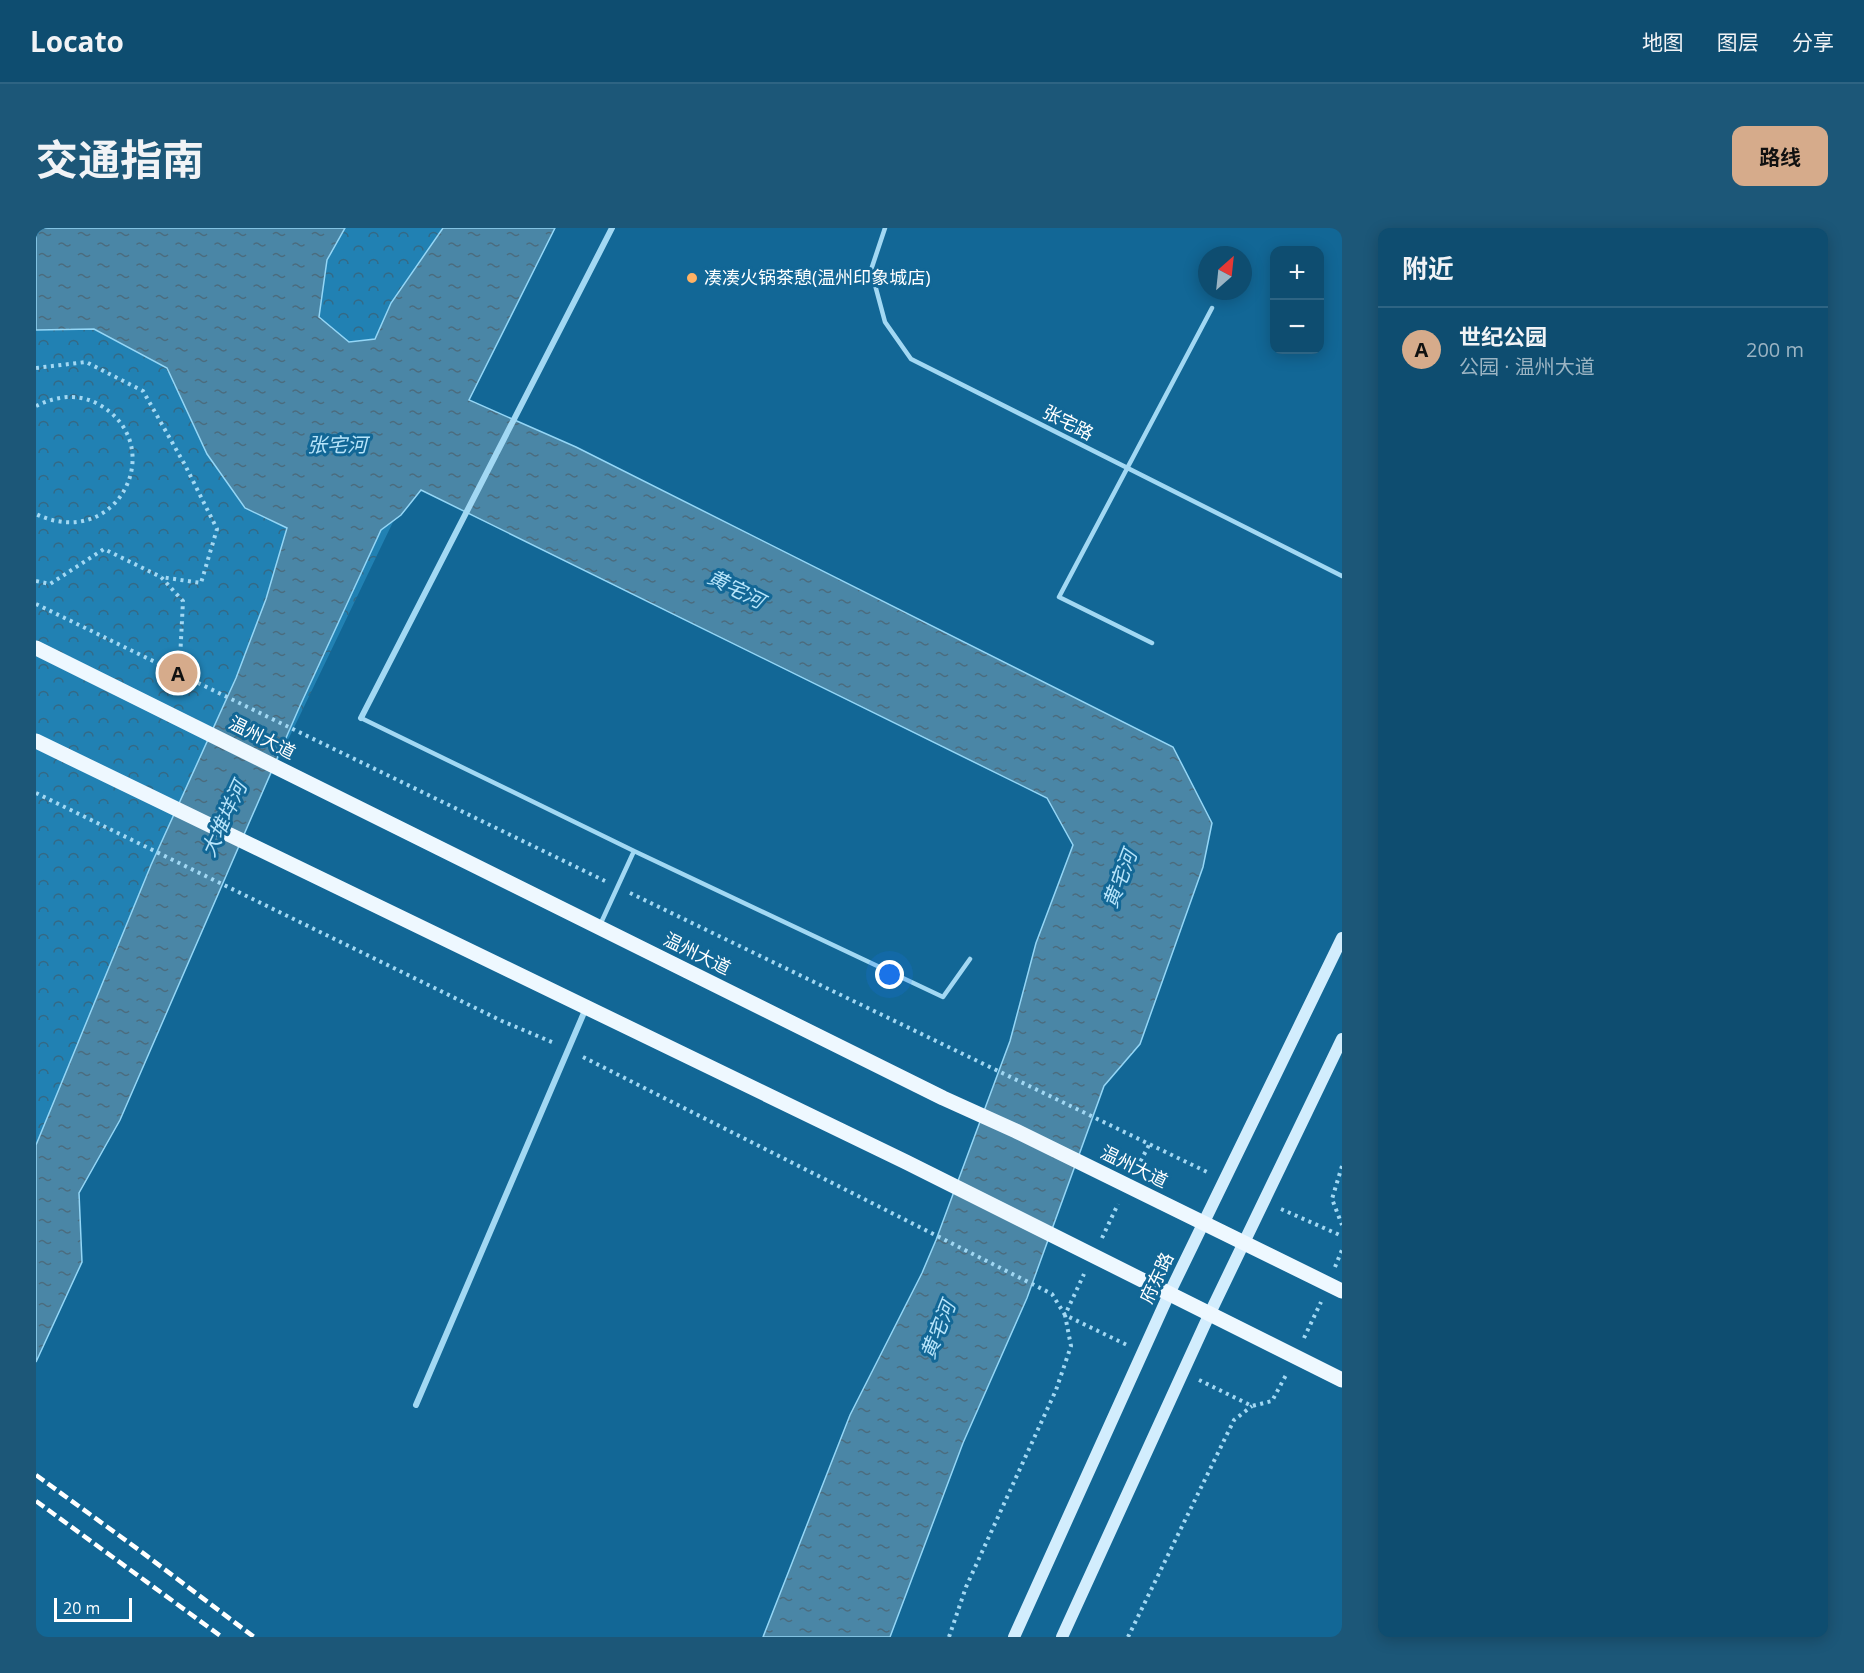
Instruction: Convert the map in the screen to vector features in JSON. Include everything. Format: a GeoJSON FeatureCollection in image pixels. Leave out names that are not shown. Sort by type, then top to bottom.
{"type":"FeatureCollection","features":[{"type":"Feature","properties":{"kind":"main road","name":"温州大道"},"geometry":{"type":"LineString","coordinates":[[36,648],[943,1098],[1204,1221],[1342,1291]]}},
{"type":"Feature","properties":{"kind":"main road"},"geometry":{"type":"LineString","coordinates":[[36,741],[906,1162],[1342,1380]]}},
{"type":"Feature","properties":{"kind":"main road","name":"府东路"},"geometry":{"type":"LineString","coordinates":[[1014,1637],[1169,1294],[1342,938]]}},
{"type":"Feature","properties":{"kind":"main road"},"geometry":{"type":"LineString","coordinates":[[1062,1637],[1210,1313],[1342,1039]]}},
{"type":"Feature","properties":{"kind":"street"},"geometry":{"type":"LineString","coordinates":[[361,718],[612,228]]}},
{"type":"Feature","properties":{"kind":"street"},"geometry":{"type":"LineString","coordinates":[[416,1405],[586,1008]]}},
{"type":"Feature","properties":{"kind":"lane","name":"张宅路"},"geometry":{"type":"LineString","coordinates":[[885,228],[871,270],[885,322],[911,359],[1342,576]]}},
{"type":"Feature","properties":{"kind":"lane"},"geometry":{"type":"LineString","coordinates":[[1152,643],[1059,597],[1212,308]]}},
{"type":"Feature","properties":{"kind":"lane"},"geometry":{"type":"LineString","coordinates":[[361,718],[634,851],[943,997],[969,959]]}},
{"type":"Feature","properties":{"kind":"lane"},"geometry":{"type":"LineString","coordinates":[[599,927],[634,851]]}},
{"type":"Feature","properties":{"kind":"path"},"geometry":{"type":"LineString","coordinates":[[36,369],[86,362],[142,391],[185,465],[217,530],[201,583],[161,577],[104,549],[50,584],[36,581]]}},
{"type":"Feature","properties":{"kind":"path"},"geometry":{"type":"LineString","coordinates":[[36,406],[47,400],[62,397],[77,397],[93,401],[117,418],[125,430],[133,459],[126,487],[107,511],[94,518],[63,523],[36,514]]}},
{"type":"Feature","properties":{"kind":"path"},"geometry":{"type":"LineString","coordinates":[[161,577],[183,601],[180,658],[175,672]]}},
{"type":"Feature","properties":{"kind":"path"},"geometry":{"type":"LineString","coordinates":[[36,604],[1099,1121]]}},
{"type":"Feature","properties":{"kind":"path"},"geometry":{"type":"LineString","coordinates":[[36,793],[228,887]]}},
{"type":"Feature","properties":{"kind":"path"},"geometry":{"type":"LineString","coordinates":[[949,1637],[966,1587],[1056,1390],[1071,1346],[1065,1315],[1092,1256],[1149,1145]]}},
{"type":"Feature","properties":{"kind":"path"},"geometry":{"type":"LineString","coordinates":[[1342,1166],[1332,1199],[1342,1226]]}},
{"type":"Feature","properties":{"kind":"path"},"geometry":{"type":"LineString","coordinates":[[930,1233],[1039,1288]]}},
{"type":"Feature","properties":{"kind":"path"},"geometry":{"type":"LineString","coordinates":[[1128,1637],[1234,1419],[1252,1406]]}},
{"type":"Feature","properties":{"kind":"green space"},"geometry":{"type":"Polygon","coordinates":[[[36,228],[531,228],[458,387],[183,958],[60,1234],[36,1298],[36,228]]]}},
{"type":"Feature","properties":{"kind":"water"},"geometry":{"type":"Polygon","coordinates":[[[36,228],[345,228],[327,260],[319,317],[349,342],[375,339],[391,303],[443,228],[555,228],[469,400],[576,447],[1173,747],[1212,823],[1203,867],[1140,1044],[1104,1086],[1027,1298],[963,1443],[890,1637],[763,1637],[850,1415],[922,1273],[936,1240],[1010,1041],[1036,943],[1073,845],[1047,798],[421,490],[401,515],[381,530],[299,708],[120,1120],[79,1193],[82,1262],[36,1362],[36,1145],[151,865],[236,678],[266,599],[287,528],[245,508],[207,454],[167,368],[94,329],[36,330],[36,228]]]}},
{"type":"Feature","properties":{"kind":"railway"},"geometry":{"type":"LineString","coordinates":[[36,1475],[254,1637]]}},
{"type":"Feature","properties":{"kind":"railway"},"geometry":{"type":"LineString","coordinates":[[36,1501],[222,1637]]}},
{"type":"Feature","properties":{"kind":"place","name":"凑凑火锅茶憩(温州印象城店)"},"geometry":{"type":"Point","coordinates":[692,278]}},
{"type":"Feature","properties":{"kind":"place","name":"世纪公园"},"geometry":{"type":"Point","coordinates":[178,673]}},
{"type":"Feature","properties":{"kind":"water label","name":"张宅河"},"geometry":{"type":"Point","coordinates":[337,445]}},
{"type":"Feature","properties":{"kind":"water label","name":"黄宅河"},"geometry":{"type":"Point","coordinates":[736,589]}},
{"type":"Feature","properties":{"kind":"water label","name":"大堆垟河"},"geometry":{"type":"Point","coordinates":[224,819]}},
{"type":"Feature","properties":{"kind":"water label","name":"黄宅河"},"geometry":{"type":"Point","coordinates":[1120,879]}},
{"type":"Feature","properties":{"kind":"water label","name":"黄宅河"},"geometry":{"type":"Point","coordinates":[938,1330]}}]}
